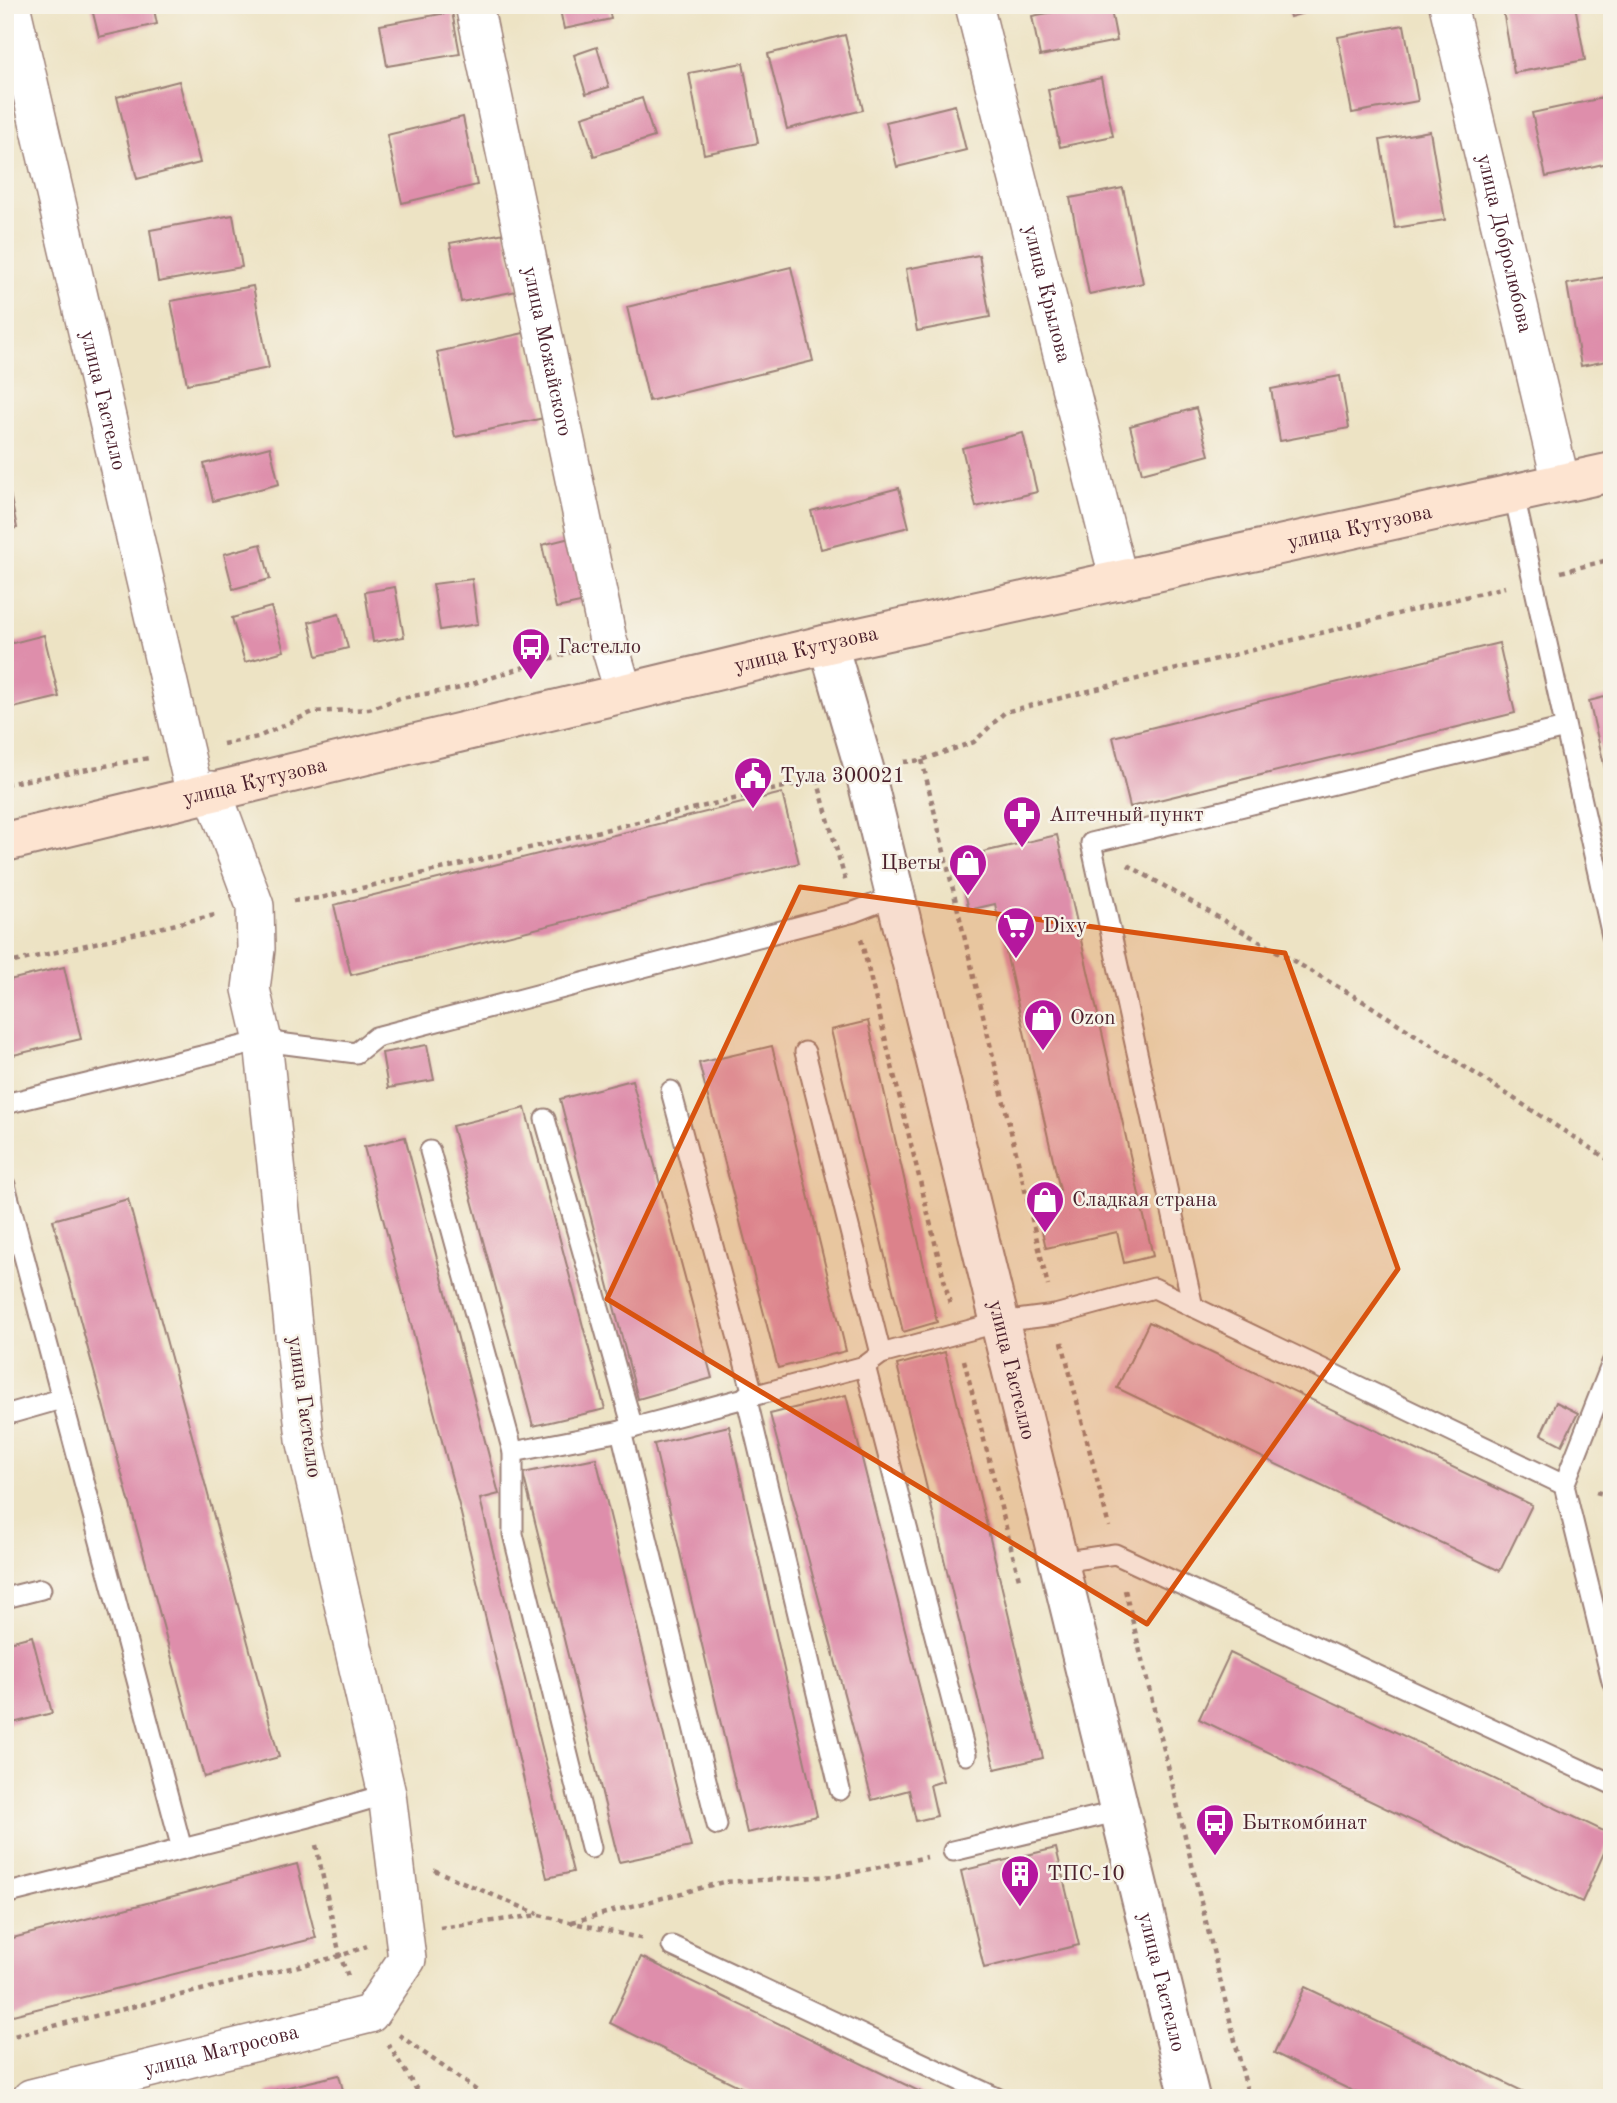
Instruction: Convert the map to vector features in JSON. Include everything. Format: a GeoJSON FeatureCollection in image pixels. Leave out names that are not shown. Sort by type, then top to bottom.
{"type":"FeatureCollection","features":[{"type":"Feature","properties":{"kind":"main road","name":"улица Кутузова"},"geometry":{"type":"LineString","coordinates":[[5,842],[203,792],[828,644],[1612,472]]}},
{"type":"Feature","properties":{"kind":"street","name":"улица Гастелло"},"geometry":{"type":"LineString","coordinates":[[10,5],[185,751],[255,906],[256,949],[251,989],[263,1041],[305,1439],[387,1794],[405,1932],[407,1959],[370,2014]]}},
{"type":"Feature","properties":{"kind":"street","name":"улица Можайского"},"geometry":{"type":"LineString","coordinates":[[474,5],[608,640],[624,694]]}},
{"type":"Feature","properties":{"kind":"street","name":"улица Крылова"},"geometry":{"type":"LineString","coordinates":[[974,5],[1119,581]]}},
{"type":"Feature","properties":{"kind":"street","name":"улица Добролюбова"},"geometry":{"type":"LineString","coordinates":[[1448,5],[1561,483]]}},
{"type":"Feature","properties":{"kind":"street","name":"улица Гастелло"},"geometry":{"type":"LineString","coordinates":[[828,644],[864,768],[1190,2098]]}},
{"type":"Feature","properties":{"kind":"street","name":"улица Матросова"},"geometry":{"type":"LineString","coordinates":[[31,2098],[370,2014]]}},
{"type":"Feature","properties":{"kind":"lane"},"geometry":{"type":"LineString","coordinates":[[1514,495],[1612,936]]}},
{"type":"Feature","properties":{"kind":"lane"},"geometry":{"type":"LineString","coordinates":[[1193,1307],[1091,843],[1565,728]]}},
{"type":"Feature","properties":{"kind":"lane"},"geometry":{"type":"LineString","coordinates":[[5,1104],[263,1041],[356,1053],[376,1037],[855,912],[895,897]]}},
{"type":"Feature","properties":{"kind":"lane"},"geometry":{"type":"LineString","coordinates":[[806,1052],[873,1360],[967,1755]]}},
{"type":"Feature","properties":{"kind":"lane"},"geometry":{"type":"LineString","coordinates":[[671,1091],[750,1395],[840,1790]]}},
{"type":"Feature","properties":{"kind":"lane"},"geometry":{"type":"LineString","coordinates":[[545,1119],[627,1429],[717,1825]]}},
{"type":"Feature","properties":{"kind":"lane"},"geometry":{"type":"LineString","coordinates":[[430,1151],[513,1452],[513,1534],[590,1848]]}},
{"type":"Feature","properties":{"kind":"lane"},"geometry":{"type":"LineString","coordinates":[[5,1185],[182,1849]]}},
{"type":"Feature","properties":{"kind":"lane"},"geometry":{"type":"LineString","coordinates":[[513,1452],[627,1429],[1000,1322],[1055,1315],[1154,1288],[1564,1485]]}},
{"type":"Feature","properties":{"kind":"lane"},"geometry":{"type":"LineString","coordinates":[[1612,1363],[1564,1485],[1612,1681]]}},
{"type":"Feature","properties":{"kind":"lane"},"geometry":{"type":"LineString","coordinates":[[5,1415],[61,1399]]}},
{"type":"Feature","properties":{"kind":"lane"},"geometry":{"type":"LineString","coordinates":[[1059,1562],[1115,1554],[1612,1784]]}},
{"type":"Feature","properties":{"kind":"lane"},"geometry":{"type":"LineString","coordinates":[[5,1598],[41,1589]]}},
{"type":"Feature","properties":{"kind":"lane"},"geometry":{"type":"LineString","coordinates":[[5,1894],[309,1817],[387,1794]]}},
{"type":"Feature","properties":{"kind":"lane"},"geometry":{"type":"LineString","coordinates":[[953,1851],[1120,1811]]}},
{"type":"Feature","properties":{"kind":"lane"},"geometry":{"type":"LineString","coordinates":[[672,1946],[998,2098]]}},
{"type":"Feature","properties":{"kind":"path"},"geometry":{"type":"LineString","coordinates":[[5,964],[255,906],[320,898],[864,768],[922,760],[974,742],[1005,712],[1612,559]]}},
{"type":"Feature","properties":{"kind":"path"},"geometry":{"type":"LineString","coordinates":[[5,784],[258,737],[313,712],[369,709],[400,698],[456,689],[608,640]]}},
{"type":"Feature","properties":{"kind":"path"},"geometry":{"type":"LineString","coordinates":[[922,760],[1055,1315],[1249,2098]]}},
{"type":"Feature","properties":{"kind":"path"},"geometry":{"type":"LineString","coordinates":[[817,779],[855,912],[1022,1590]]}},
{"type":"Feature","properties":{"kind":"path"},"geometry":{"type":"LineString","coordinates":[[1091,843],[1366,1003],[1612,1162]]}},
{"type":"Feature","properties":{"kind":"path"},"geometry":{"type":"LineString","coordinates":[[309,1817],[340,1956],[352,1986],[422,2098]]}},
{"type":"Feature","properties":{"kind":"path"},"geometry":{"type":"LineString","coordinates":[[571,1922],[723,1882],[837,1876],[953,1851]]}},
{"type":"Feature","properties":{"kind":"path"},"geometry":{"type":"LineString","coordinates":[[5,2038],[340,1956],[405,1932],[539,1915],[672,1946]]}},
{"type":"Feature","properties":{"kind":"path"},"geometry":{"type":"LineString","coordinates":[[370,2014],[487,2098]]}},
{"type":"Feature","properties":{"kind":"highlighted area"},"geometry":{"type":"Polygon","coordinates":[[[800,887],[1285,953],[1398,1269],[1147,1624],[607,1299],[800,887]]]}},
{"type":"Feature","properties":{"kind":"building"},"geometry":{"type":"Polygon","coordinates":[[[91,5],[153,5],[157,24],[99,37],[91,5]]]}},
{"type":"Feature","properties":{"kind":"building"},"geometry":{"type":"Polygon","coordinates":[[[559,5],[608,5],[611,19],[564,29],[559,5]]]}},
{"type":"Feature","properties":{"kind":"building"},"geometry":{"type":"Polygon","coordinates":[[[1074,5],[1110,5],[1117,41],[1040,56],[1032,16],[1075,8],[1074,5]]]}},
{"type":"Feature","properties":{"kind":"building"},"geometry":{"type":"Polygon","coordinates":[[[1287,5],[1327,5],[1328,6],[1290,17],[1287,5]]]}},
{"type":"Feature","properties":{"kind":"building"},"geometry":{"type":"Polygon","coordinates":[[[1502,5],[1575,5],[1585,60],[1514,73],[1502,5]]]}},
{"type":"Feature","properties":{"kind":"building"},"geometry":{"type":"Polygon","coordinates":[[[452,12],[460,54],[387,66],[380,25],[452,12]]]}},
{"type":"Feature","properties":{"kind":"building"},"geometry":{"type":"Polygon","coordinates":[[[1404,25],[1418,101],[1352,113],[1338,37],[1404,25]]]}},
{"type":"Feature","properties":{"kind":"building"},"geometry":{"type":"Polygon","coordinates":[[[845,35],[863,110],[787,129],[768,54],[845,35]]]}},
{"type":"Feature","properties":{"kind":"building"},"geometry":{"type":"Polygon","coordinates":[[[597,47],[609,87],[586,94],[574,55],[597,47]]]}},
{"type":"Feature","properties":{"kind":"building"},"geometry":{"type":"Polygon","coordinates":[[[743,63],[758,143],[704,154],[689,73],[743,63]]]}},
{"type":"Feature","properties":{"kind":"building"},"geometry":{"type":"Polygon","coordinates":[[[1101,78],[1113,136],[1060,147],[1048,90],[1101,78]]]}},
{"type":"Feature","properties":{"kind":"building"},"geometry":{"type":"Polygon","coordinates":[[[179,81],[200,163],[137,179],[117,97],[179,81]]]}},
{"type":"Feature","properties":{"kind":"building"},"geometry":{"type":"Polygon","coordinates":[[[1612,96],[1612,162],[1546,177],[1532,113],[1612,96]]]}},
{"type":"Feature","properties":{"kind":"building"},"geometry":{"type":"Polygon","coordinates":[[[642,98],[654,137],[594,156],[582,117],[642,98]]]}},
{"type":"Feature","properties":{"kind":"building"},"geometry":{"type":"Polygon","coordinates":[[[955,105],[966,150],[897,167],[886,122],[955,105]]]}},
{"type":"Feature","properties":{"kind":"building"},"geometry":{"type":"Polygon","coordinates":[[[463,117],[477,185],[402,203],[387,135],[463,117]]]}},
{"type":"Feature","properties":{"kind":"building"},"geometry":{"type":"Polygon","coordinates":[[[1430,131],[1445,220],[1395,228],[1380,140],[1430,131]]]}},
{"type":"Feature","properties":{"kind":"building"},"geometry":{"type":"Polygon","coordinates":[[[1123,188],[1143,283],[1089,294],[1070,198],[1123,188]]]}},
{"type":"Feature","properties":{"kind":"building"},"geometry":{"type":"Polygon","coordinates":[[[233,215],[242,267],[158,282],[150,230],[233,215]]]}},
{"type":"Feature","properties":{"kind":"building"},"geometry":{"type":"Polygon","coordinates":[[[505,233],[517,291],[461,302],[450,243],[505,233]]]}},
{"type":"Feature","properties":{"kind":"building"},"geometry":{"type":"Polygon","coordinates":[[[979,255],[990,317],[917,331],[906,269],[979,255]]]}},
{"type":"Feature","properties":{"kind":"building"},"geometry":{"type":"Polygon","coordinates":[[[791,267],[813,361],[649,401],[627,307],[791,267]]]}},
{"type":"Feature","properties":{"kind":"building"},"geometry":{"type":"Polygon","coordinates":[[[1612,276],[1612,360],[1581,366],[1567,284],[1612,276]]]}},
{"type":"Feature","properties":{"kind":"building"},"geometry":{"type":"Polygon","coordinates":[[[253,286],[269,368],[187,384],[171,301],[253,286]]]}},
{"type":"Feature","properties":{"kind":"building"},"geometry":{"type":"Polygon","coordinates":[[[524,333],[544,418],[455,437],[437,352],[524,333]]]}},
{"type":"Feature","properties":{"kind":"building"},"geometry":{"type":"Polygon","coordinates":[[[1340,376],[1349,428],[1280,441],[1271,389],[1340,376]]]}},
{"type":"Feature","properties":{"kind":"building"},"geometry":{"type":"Polygon","coordinates":[[[1196,408],[1209,455],[1142,473],[1130,426],[1196,408]]]}},
{"type":"Feature","properties":{"kind":"building"},"geometry":{"type":"Polygon","coordinates":[[[1023,433],[1037,492],[976,507],[962,448],[1023,433]]]}},
{"type":"Feature","properties":{"kind":"building"},"geometry":{"type":"Polygon","coordinates":[[[270,447],[279,484],[213,501],[204,464],[270,447]]]}},
{"type":"Feature","properties":{"kind":"building"},"geometry":{"type":"Polygon","coordinates":[[[5,475],[17,528],[5,530],[5,475]]]}},
{"type":"Feature","properties":{"kind":"building"},"geometry":{"type":"Polygon","coordinates":[[[899,488],[909,527],[821,549],[811,511],[899,488]]]}},
{"type":"Feature","properties":{"kind":"building"},"geometry":{"type":"Polygon","coordinates":[[[570,538],[585,602],[556,608],[542,545],[570,538]]]}},
{"type":"Feature","properties":{"kind":"building"},"geometry":{"type":"Polygon","coordinates":[[[261,544],[270,579],[233,589],[224,554],[261,544]]]}},
{"type":"Feature","properties":{"kind":"building"},"geometry":{"type":"Polygon","coordinates":[[[472,579],[478,624],[440,630],[433,584],[472,579]]]}},
{"type":"Feature","properties":{"kind":"building"},"geometry":{"type":"Polygon","coordinates":[[[395,587],[404,637],[373,642],[365,592],[395,587]]]}},
{"type":"Feature","properties":{"kind":"building"},"geometry":{"type":"Polygon","coordinates":[[[271,607],[284,651],[245,662],[232,618],[271,607]]]}},
{"type":"Feature","properties":{"kind":"building"},"geometry":{"type":"Polygon","coordinates":[[[339,614],[348,648],[317,656],[309,622],[339,614]]]}},
{"type":"Feature","properties":{"kind":"building"},"geometry":{"type":"Polygon","coordinates":[[[44,635],[59,697],[5,710],[5,645],[44,635]]]}},
{"type":"Feature","properties":{"kind":"building"},"geometry":{"type":"Polygon","coordinates":[[[1499,643],[1515,713],[1130,807],[1113,737],[1499,643]]]}},
{"type":"Feature","properties":{"kind":"building"},"geometry":{"type":"Polygon","coordinates":[[[1612,695],[1612,794],[1611,794],[1589,701],[1612,695]]]}},
{"type":"Feature","properties":{"kind":"building"},"geometry":{"type":"Polygon","coordinates":[[[782,793],[799,863],[351,975],[334,905],[782,793]]]}},
{"type":"Feature","properties":{"kind":"building"},"geometry":{"type":"Polygon","coordinates":[[[1057,835],[1153,1256],[1124,1263],[1117,1232],[1046,1248],[1034,1196],[1060,1190],[995,904],[969,910],[957,858],[1057,835]]]}},
{"type":"Feature","properties":{"kind":"building"},"geometry":{"type":"Polygon","coordinates":[[[64,967],[81,1039],[5,1057],[5,981],[64,967]]]}},
{"type":"Feature","properties":{"kind":"building"},"geometry":{"type":"Polygon","coordinates":[[[868,1021],[937,1322],[903,1332],[831,1030],[868,1021]]]}},
{"type":"Feature","properties":{"kind":"building"},"geometry":{"type":"Polygon","coordinates":[[[427,1045],[434,1080],[388,1088],[382,1053],[427,1045]]]}},
{"type":"Feature","properties":{"kind":"building"},"geometry":{"type":"Polygon","coordinates":[[[772,1046],[846,1351],[778,1368],[699,1063],[772,1046]]]}},
{"type":"Feature","properties":{"kind":"building"},"geometry":{"type":"Polygon","coordinates":[[[632,1080],[712,1378],[638,1399],[560,1099],[632,1080]]]}},
{"type":"Feature","properties":{"kind":"building"},"geometry":{"type":"Polygon","coordinates":[[[525,1108],[605,1409],[533,1426],[452,1126],[525,1108]]]}},
{"type":"Feature","properties":{"kind":"building"},"geometry":{"type":"Polygon","coordinates":[[[405,1137],[499,1494],[480,1499],[573,1872],[547,1878],[459,1505],[364,1147],[405,1137]]]}},
{"type":"Feature","properties":{"kind":"building"},"geometry":{"type":"Polygon","coordinates":[[[128,1199],[279,1757],[204,1777],[53,1220],[128,1199]]]}},
{"type":"Feature","properties":{"kind":"building"},"geometry":{"type":"Polygon","coordinates":[[[1149,1322],[1532,1505],[1500,1571],[1117,1388],[1149,1322]]]}},
{"type":"Feature","properties":{"kind":"building"},"geometry":{"type":"Polygon","coordinates":[[[945,1352],[1043,1758],[995,1769],[897,1365],[945,1352]]]}},
{"type":"Feature","properties":{"kind":"building"},"geometry":{"type":"Polygon","coordinates":[[[846,1395],[943,1781],[930,1785],[937,1816],[916,1821],[909,1790],[872,1800],[770,1414],[846,1395]]]}},
{"type":"Feature","properties":{"kind":"building"},"geometry":{"type":"Polygon","coordinates":[[[1556,1402],[1578,1413],[1562,1445],[1541,1434],[1556,1402]]]}},
{"type":"Feature","properties":{"kind":"building"},"geometry":{"type":"Polygon","coordinates":[[[729,1426],[817,1816],[747,1833],[654,1444],[729,1426]]]}},
{"type":"Feature","properties":{"kind":"building"},"geometry":{"type":"Polygon","coordinates":[[[596,1458],[691,1847],[619,1862],[523,1473],[596,1458]]]}},
{"type":"Feature","properties":{"kind":"building"},"geometry":{"type":"Polygon","coordinates":[[[32,1636],[52,1713],[5,1725],[5,1643],[32,1636]]]}},
{"type":"Feature","properties":{"kind":"building"},"geometry":{"type":"Polygon","coordinates":[[[1230,1653],[1612,1835],[1582,1902],[1199,1719],[1230,1653]]]}},
{"type":"Feature","properties":{"kind":"building","name":"ТПС-10"},"geometry":{"type":"Polygon","coordinates":[[[1056,1848],[1079,1945],[984,1968],[961,1871],[1056,1848]]]}},
{"type":"Feature","properties":{"kind":"building"},"geometry":{"type":"Polygon","coordinates":[[[297,1864],[316,1938],[5,2017],[5,1940],[297,1864]]]}},
{"type":"Feature","properties":{"kind":"building"},"geometry":{"type":"Polygon","coordinates":[[[641,1957],[933,2098],[763,2098],[610,2023],[641,1957]]]}},
{"type":"Feature","properties":{"kind":"building"},"geometry":{"type":"Polygon","coordinates":[[[1305,1987],[1537,2098],[1367,2098],[1274,2053],[1305,1987]]]}},
{"type":"Feature","properties":{"kind":"building"},"geometry":{"type":"Polygon","coordinates":[[[339,2075],[345,2098],[269,2098],[267,2092],[339,2075]]]}},
{"type":"Feature","properties":{"kind":"place","name":"Гастелло"},"geometry":{"type":"Point","coordinates":[531,681]}},
{"type":"Feature","properties":{"kind":"place","name":"Тула 300021"},"geometry":{"type":"Point","coordinates":[753,810]}},
{"type":"Feature","properties":{"kind":"place","name":"Аптечный пункт"},"geometry":{"type":"Point","coordinates":[1022,849]}},
{"type":"Feature","properties":{"kind":"place","name":"Цветы"},"geometry":{"type":"Point","coordinates":[968,897]}},
{"type":"Feature","properties":{"kind":"place","name":"Dixy"},"geometry":{"type":"Point","coordinates":[1016,960]}},
{"type":"Feature","properties":{"kind":"place","name":"Ozon"},"geometry":{"type":"Point","coordinates":[1043,1052]}},
{"type":"Feature","properties":{"kind":"place","name":"Сладкая страна"},"geometry":{"type":"Point","coordinates":[1045,1234]}},
{"type":"Feature","properties":{"kind":"place","name":"Быткомбинат"},"geometry":{"type":"Point","coordinates":[1215,1857]}},
{"type":"Feature","properties":{"kind":"place","name":"ТПС-10"},"geometry":{"type":"Point","coordinates":[1020,1908]}}]}
